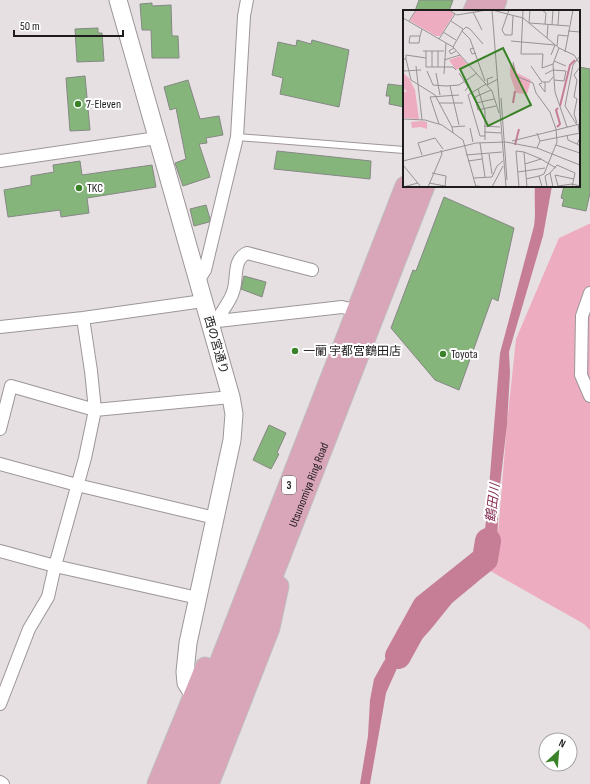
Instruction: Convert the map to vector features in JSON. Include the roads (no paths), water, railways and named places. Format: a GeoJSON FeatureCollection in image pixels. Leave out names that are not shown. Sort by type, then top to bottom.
{"type":"FeatureCollection","features":[{"type":"Feature","properties":{"kind":"main road"},"geometry":{"type":"LineString","coordinates":[[473,10],[478,0]]}},
{"type":"Feature","properties":{"kind":"main road"},"geometry":{"type":"LineString","coordinates":[[493,10],[497,0]]}},
{"type":"Feature","properties":{"kind":"main road","name":"Utsunomiya Ring Road"},"geometry":{"type":"LineString","coordinates":[[366,313],[405,187]]}},
{"type":"Feature","properties":{"kind":"main road","name":"Utsunomiya Ring Road"},"geometry":{"type":"LineString","coordinates":[[172,784],[286,517],[366,313],[425,187]]}},
{"type":"Feature","properties":{"kind":"main road","name":"Utsunomiya Ring Road"},"geometry":{"type":"LineString","coordinates":[[192,784],[286,517]]}},
{"type":"Feature","properties":{"kind":"main road","name":"3"},"geometry":{"type":"LineString","coordinates":[[157,784],[193,694],[245,574],[286,517]]}},
{"type":"Feature","properties":{"kind":"main road","name":"3"},"geometry":{"type":"LineString","coordinates":[[209,784],[270,628],[286,517]]}},
{"type":"Feature","properties":{"kind":"street","name":"西の宮通り"},"geometry":{"type":"LineString","coordinates":[[118,0],[203,301],[212,322],[234,414],[232,440],[188,643],[185,672],[186,683],[193,694]]}},
{"type":"Feature","properties":{"kind":"street"},"geometry":{"type":"LineString","coordinates":[[198,281],[205,270],[237,137],[244,16],[247,0]]}},
{"type":"Feature","properties":{"kind":"street"},"geometry":{"type":"LineString","coordinates":[[0,161],[157,138]]}},
{"type":"Feature","properties":{"kind":"street"},"geometry":{"type":"LineString","coordinates":[[212,322],[233,292],[238,261],[242,255],[247,253],[312,270]]}},
{"type":"Feature","properties":{"kind":"street"},"geometry":{"type":"LineString","coordinates":[[590,293],[582,316],[580,375],[590,396]]}},
{"type":"Feature","properties":{"kind":"street"},"geometry":{"type":"LineString","coordinates":[[0,327],[83,318],[203,301]]}},
{"type":"Feature","properties":{"kind":"street"},"geometry":{"type":"LineString","coordinates":[[212,322],[342,307],[366,313]]}},
{"type":"Feature","properties":{"kind":"street"},"geometry":{"type":"LineString","coordinates":[[0,704],[29,629],[48,597],[95,410],[83,318]]}},
{"type":"Feature","properties":{"kind":"street"},"geometry":{"type":"LineString","coordinates":[[0,429],[10,386],[95,410],[231,397]]}},
{"type":"Feature","properties":{"kind":"street"},"geometry":{"type":"LineString","coordinates":[[0,464],[77,485],[216,518]]}},
{"type":"Feature","properties":{"kind":"street"},"geometry":{"type":"LineString","coordinates":[[0,551],[55,566],[198,598]]}},
{"type":"Feature","properties":{"kind":"lane"},"geometry":{"type":"LineString","coordinates":[[237,137],[403,150]]}},
{"type":"Feature","properties":{"kind":"water"},"geometry":{"type":"Polygon","coordinates":[[[535,187],[552,187],[543,236],[509,352],[510,373],[507,425],[499,494],[497,546],[476,583],[452,603],[398,666],[386,693],[370,784],[360,784],[368,736],[370,700],[374,679],[384,661],[426,612],[467,576],[482,555],[500,353],[534,226],[535,187]]]}},
{"type":"Feature","properties":{"kind":"waterway","name":"鶴田川"},"geometry":{"type":"LineString","coordinates":[[398,656],[425,607],[485,559],[488,541]]}},
{"type":"Feature","properties":{"kind":"place","name":"7-Eleven"},"geometry":{"type":"Point","coordinates":[78,104]}},
{"type":"Feature","properties":{"kind":"place","name":"TKC"},"geometry":{"type":"Point","coordinates":[79,188]}},
{"type":"Feature","properties":{"kind":"place","name":"一蘭 宇都宮鶴田店"},"geometry":{"type":"Point","coordinates":[295,351]}},
{"type":"Feature","properties":{"kind":"place","name":"Toyota"},"geometry":{"type":"Point","coordinates":[443,354]}}]}
